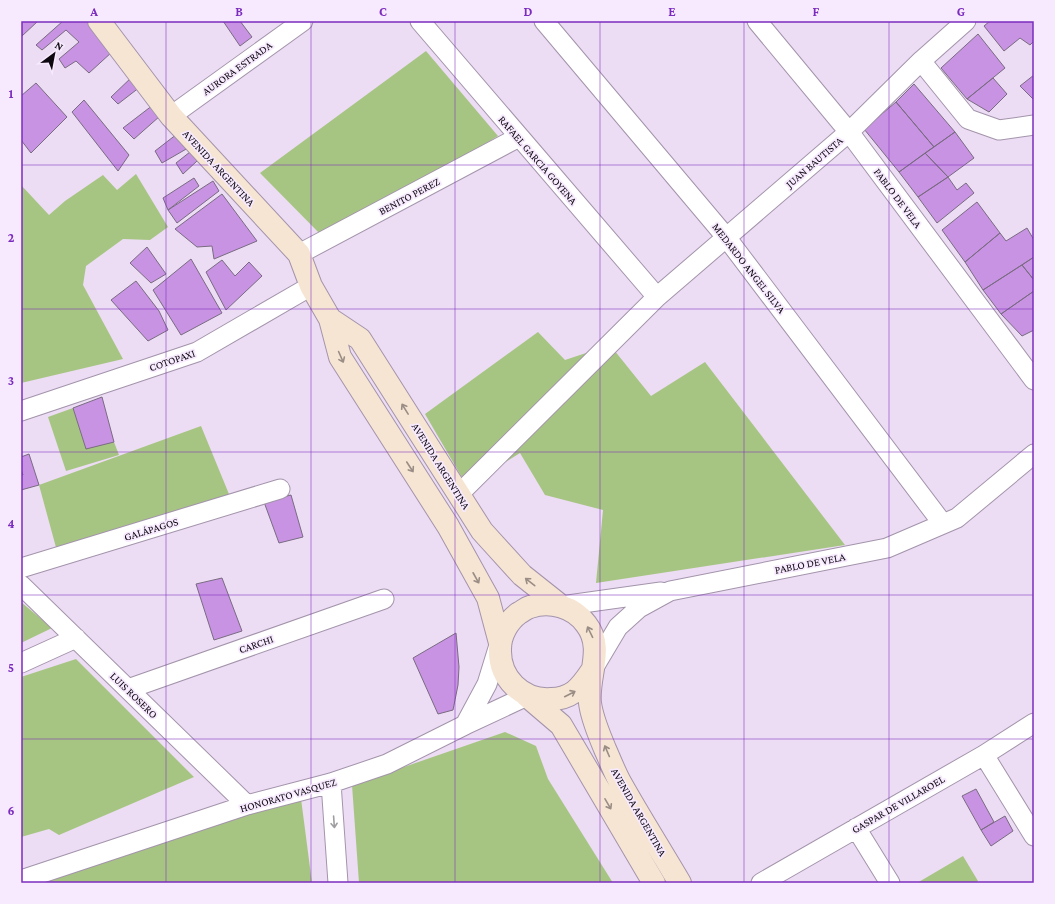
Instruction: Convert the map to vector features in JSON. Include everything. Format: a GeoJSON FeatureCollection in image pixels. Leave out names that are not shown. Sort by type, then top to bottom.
{"type":"FeatureCollection","features":[{"type":"Feature","properties":{"kind":"main road","name":"AVENIDA ARGENTINA"},"geometry":{"type":"LineString","coordinates":[[99,21],[171,116],[299,254],[311,286],[330,320],[340,357],[448,526],[488,598],[500,643]]}},
{"type":"Feature","properties":{"kind":"main road","name":"AVENIDA ARGENTINA"},"geometry":{"type":"LineString","coordinates":[[330,320],[360,338],[482,531],[522,575],[561,606]]}},
{"type":"Feature","properties":{"kind":"main road"},"geometry":{"type":"LineString","coordinates":[[545,604],[561,606],[575,613],[587,624],[594,638],[596,654],[593,669],[584,683],[573,693],[558,699],[542,700],[527,696],[514,687],[505,674],[500,659],[500,643],[506,628],[516,616],[529,607],[545,604]]}},
{"type":"Feature","properties":{"kind":"main road","name":"AVENIDA ARGENTINA"},"geometry":{"type":"LineString","coordinates":[[593,669],[590,703],[597,730],[620,781],[680,883]]}},
{"type":"Feature","properties":{"kind":"main road","name":"AVENIDA ARGENTINA"},"geometry":{"type":"LineString","coordinates":[[527,696],[561,725],[654,883]]}},
{"type":"Feature","properties":{"kind":"street","name":"AURORA ESTRADA"},"geometry":{"type":"LineString","coordinates":[[171,116],[303,21]]}},
{"type":"Feature","properties":{"kind":"street","name":"RAFAEL GARCIA GOYENA"},"geometry":{"type":"LineString","coordinates":[[420,21],[518,137],[657,297]]}},
{"type":"Feature","properties":{"kind":"street","name":"MEDARDO ANGEL SILVA"},"geometry":{"type":"LineString","coordinates":[[544,21],[726,238],[943,524]]}},
{"type":"Feature","properties":{"kind":"street","name":"PABLO DE VELA"},"geometry":{"type":"LineString","coordinates":[[756,21],[849,132],[1034,380]]}},
{"type":"Feature","properties":{"kind":"street","name":"JUAN BAUTISTA"},"geometry":{"type":"LineString","coordinates":[[460,494],[657,297],[849,132],[922,61],[966,21]]}},
{"type":"Feature","properties":{"kind":"street"},"geometry":{"type":"LineString","coordinates":[[922,61],[968,119],[998,130],[1034,125]]}},
{"type":"Feature","properties":{"kind":"street","name":"BENITO PEREZ"},"geometry":{"type":"LineString","coordinates":[[299,254],[518,137]]}},
{"type":"Feature","properties":{"kind":"street","name":"COTOPAXI"},"geometry":{"type":"LineString","coordinates":[[21,411],[197,352],[311,286]]}},
{"type":"Feature","properties":{"kind":"street","name":"PABLO DE VELA"},"geometry":{"type":"LineString","coordinates":[[593,669],[618,627],[639,608],[670,591],[887,548],[957,518],[1034,454]]}},
{"type":"Feature","properties":{"kind":"street","name":"GALÁPAGOS"},"geometry":{"type":"LineString","coordinates":[[21,568],[280,489]]}},
{"type":"Feature","properties":{"kind":"street","name":"LUIS ROSERO"},"geometry":{"type":"LineString","coordinates":[[21,585],[247,805]]}},
{"type":"Feature","properties":{"kind":"street"},"geometry":{"type":"LineString","coordinates":[[561,606],[670,591]]}},
{"type":"Feature","properties":{"kind":"street","name":"CARCHI"},"geometry":{"type":"LineString","coordinates":[[128,689],[384,599]]}},
{"type":"Feature","properties":{"kind":"street"},"geometry":{"type":"LineString","coordinates":[[21,663],[76,638]]}},
{"type":"Feature","properties":{"kind":"street"},"geometry":{"type":"LineString","coordinates":[[465,725],[487,684],[500,643]]}},
{"type":"Feature","properties":{"kind":"street","name":"HONORATO VASQUEZ"},"geometry":{"type":"LineString","coordinates":[[21,880],[247,805],[331,783],[387,764],[527,696]]}},
{"type":"Feature","properties":{"kind":"street","name":"GASPAR DE VILLAROEL"},"geometry":{"type":"LineString","coordinates":[[761,883],[984,755],[1034,723]]}},
{"type":"Feature","properties":{"kind":"street"},"geometry":{"type":"LineString","coordinates":[[984,755],[1034,836]]}},
{"type":"Feature","properties":{"kind":"street"},"geometry":{"type":"LineString","coordinates":[[331,783],[338,883]]}},
{"type":"Feature","properties":{"kind":"street"},"geometry":{"type":"LineString","coordinates":[[856,828],[890,883]]}},
{"type":"Feature","properties":{"kind":"green space"},"geometry":{"type":"Polygon","coordinates":[[[426,51],[498,136],[327,241],[260,173],[426,51]]]}},
{"type":"Feature","properties":{"kind":"green space"},"geometry":{"type":"Polygon","coordinates":[[[136,174],[168,227],[150,240],[123,239],[86,266],[83,285],[123,359],[21,383],[21,185],[49,215],[65,201],[103,175],[117,190],[136,174]]]}},
{"type":"Feature","properties":{"kind":"green space"},"geometry":{"type":"Polygon","coordinates":[[[538,332],[565,360],[610,345],[651,396],[705,362],[845,545],[596,583],[603,510],[545,495],[520,453],[467,486],[425,414],[538,332]]]}},
{"type":"Feature","properties":{"kind":"green space"},"geometry":{"type":"Polygon","coordinates":[[[73,408],[86,448],[114,442],[119,455],[66,471],[48,417],[73,408]]]}},
{"type":"Feature","properties":{"kind":"green space"},"geometry":{"type":"Polygon","coordinates":[[[201,426],[231,499],[57,551],[39,485],[201,426]]]}},
{"type":"Feature","properties":{"kind":"green space"},"geometry":{"type":"Polygon","coordinates":[[[21,602],[52,628],[21,643],[21,602]]]}},
{"type":"Feature","properties":{"kind":"green space"},"geometry":{"type":"Polygon","coordinates":[[[76,659],[194,777],[59,835],[49,829],[21,837],[21,677],[76,659]]]}},
{"type":"Feature","properties":{"kind":"green space"},"geometry":{"type":"Polygon","coordinates":[[[505,732],[536,746],[548,779],[613,883],[359,883],[352,785],[505,732]]]}},
{"type":"Feature","properties":{"kind":"green space"},"geometry":{"type":"Polygon","coordinates":[[[300,791],[312,883],[37,883],[300,791]]]}},
{"type":"Feature","properties":{"kind":"green space"},"geometry":{"type":"Polygon","coordinates":[[[963,856],[978,881],[975,883],[917,883],[963,856]]]}},
{"type":"Feature","properties":{"kind":"building"},"geometry":{"type":"Polygon","coordinates":[[[21,21],[38,21],[22,36],[21,21]]]}},
{"type":"Feature","properties":{"kind":"building"},"geometry":{"type":"Polygon","coordinates":[[[63,21],[89,21],[112,52],[89,73],[76,61],[65,68],[59,59],[79,42],[66,30],[42,50],[36,45],[63,21]]]}},
{"type":"Feature","properties":{"kind":"building"},"geometry":{"type":"Polygon","coordinates":[[[223,21],[240,21],[252,37],[240,46],[223,21]]]}},
{"type":"Feature","properties":{"kind":"building"},"geometry":{"type":"Polygon","coordinates":[[[990,21],[1034,21],[1034,41],[1030,45],[1020,38],[1004,51],[984,26],[990,21]]]}},
{"type":"Feature","properties":{"kind":"building"},"geometry":{"type":"Polygon","coordinates":[[[978,34],[1005,68],[967,99],[941,68],[978,34]]]}},
{"type":"Feature","properties":{"kind":"building"},"geometry":{"type":"Polygon","coordinates":[[[1034,75],[1034,100],[1020,86],[1034,75]]]}},
{"type":"Feature","properties":{"kind":"building"},"geometry":{"type":"Polygon","coordinates":[[[133,76],[140,87],[118,104],[111,97],[133,76]]]}},
{"type":"Feature","properties":{"kind":"building"},"geometry":{"type":"Polygon","coordinates":[[[993,78],[1007,94],[989,112],[967,99],[993,78]]]}},
{"type":"Feature","properties":{"kind":"building"},"geometry":{"type":"Polygon","coordinates":[[[36,83],[67,117],[31,153],[21,140],[21,96],[36,83]]]}},
{"type":"Feature","properties":{"kind":"building"},"geometry":{"type":"Polygon","coordinates":[[[914,84],[955,132],[934,147],[896,102],[914,84]]]}},
{"type":"Feature","properties":{"kind":"building"},"geometry":{"type":"Polygon","coordinates":[[[84,100],[129,155],[118,171],[72,112],[84,100]]]}},
{"type":"Feature","properties":{"kind":"building"},"geometry":{"type":"Polygon","coordinates":[[[896,102],[934,147],[899,172],[864,129],[896,102]]]}},
{"type":"Feature","properties":{"kind":"building"},"geometry":{"type":"Polygon","coordinates":[[[153,105],[160,116],[134,139],[123,128],[153,105]]]}},
{"type":"Feature","properties":{"kind":"building"},"geometry":{"type":"Polygon","coordinates":[[[955,132],[974,158],[948,177],[925,153],[955,132]]]}},
{"type":"Feature","properties":{"kind":"building"},"geometry":{"type":"Polygon","coordinates":[[[177,134],[188,148],[162,163],[155,151],[177,134]]]}},
{"type":"Feature","properties":{"kind":"building"},"geometry":{"type":"Polygon","coordinates":[[[190,152],[197,161],[183,174],[176,163],[190,152]]]}},
{"type":"Feature","properties":{"kind":"building"},"geometry":{"type":"Polygon","coordinates":[[[925,153],[948,177],[918,197],[899,172],[925,153]]]}},
{"type":"Feature","properties":{"kind":"building"},"geometry":{"type":"Polygon","coordinates":[[[948,177],[957,190],[966,183],[974,193],[937,223],[918,197],[948,177]]]}},
{"type":"Feature","properties":{"kind":"building"},"geometry":{"type":"Polygon","coordinates":[[[194,178],[199,186],[168,210],[163,198],[194,178]]]}},
{"type":"Feature","properties":{"kind":"building"},"geometry":{"type":"Polygon","coordinates":[[[213,181],[219,191],[177,223],[168,210],[213,181]]]}},
{"type":"Feature","properties":{"kind":"building"},"geometry":{"type":"Polygon","coordinates":[[[222,194],[257,241],[214,259],[212,246],[197,247],[175,229],[222,194]]]}},
{"type":"Feature","properties":{"kind":"building"},"geometry":{"type":"Polygon","coordinates":[[[977,202],[1000,233],[965,262],[942,230],[977,202]]]}},
{"type":"Feature","properties":{"kind":"building"},"geometry":{"type":"Polygon","coordinates":[[[1027,228],[1034,240],[1034,257],[983,290],[965,262],[1000,233],[1006,241],[1027,228]]]}},
{"type":"Feature","properties":{"kind":"building"},"geometry":{"type":"Polygon","coordinates":[[[147,247],[166,274],[151,283],[130,263],[147,247]]]}},
{"type":"Feature","properties":{"kind":"building"},"geometry":{"type":"Polygon","coordinates":[[[1034,257],[1034,280],[1022,265],[1034,257]]]}},
{"type":"Feature","properties":{"kind":"building"},"geometry":{"type":"Polygon","coordinates":[[[191,259],[222,313],[181,335],[153,290],[191,259]]]}},
{"type":"Feature","properties":{"kind":"building"},"geometry":{"type":"Polygon","coordinates":[[[222,260],[235,276],[249,262],[262,276],[226,310],[206,272],[222,260]]]}},
{"type":"Feature","properties":{"kind":"building"},"geometry":{"type":"Polygon","coordinates":[[[1022,265],[1034,280],[1034,291],[1001,314],[983,290],[1022,265]]]}},
{"type":"Feature","properties":{"kind":"building"},"geometry":{"type":"Polygon","coordinates":[[[136,281],[159,311],[168,330],[148,341],[111,300],[136,281]]]}},
{"type":"Feature","properties":{"kind":"building"},"geometry":{"type":"Polygon","coordinates":[[[1034,291],[1034,330],[1022,336],[1001,314],[1034,291]]]}},
{"type":"Feature","properties":{"kind":"building"},"geometry":{"type":"Polygon","coordinates":[[[102,397],[114,442],[86,449],[73,408],[102,397]]]}},
{"type":"Feature","properties":{"kind":"building"},"geometry":{"type":"Polygon","coordinates":[[[29,454],[39,485],[21,490],[21,475],[23,475],[21,469],[21,457],[29,454]]]}},
{"type":"Feature","properties":{"kind":"building"},"geometry":{"type":"Polygon","coordinates":[[[291,495],[303,537],[279,543],[264,502],[291,495]]]}},
{"type":"Feature","properties":{"kind":"building"},"geometry":{"type":"Polygon","coordinates":[[[222,578],[242,631],[214,640],[196,584],[222,578]]]}},
{"type":"Feature","properties":{"kind":"building"},"geometry":{"type":"Polygon","coordinates":[[[456,633],[459,667],[458,685],[453,710],[438,714],[413,658],[456,633]]]}},
{"type":"Feature","properties":{"kind":"building"},"geometry":{"type":"Polygon","coordinates":[[[976,789],[994,822],[981,830],[962,796],[976,789]]]}},
{"type":"Feature","properties":{"kind":"building"},"geometry":{"type":"Polygon","coordinates":[[[1005,816],[1013,831],[991,846],[981,830],[1005,816]]]}}]}
